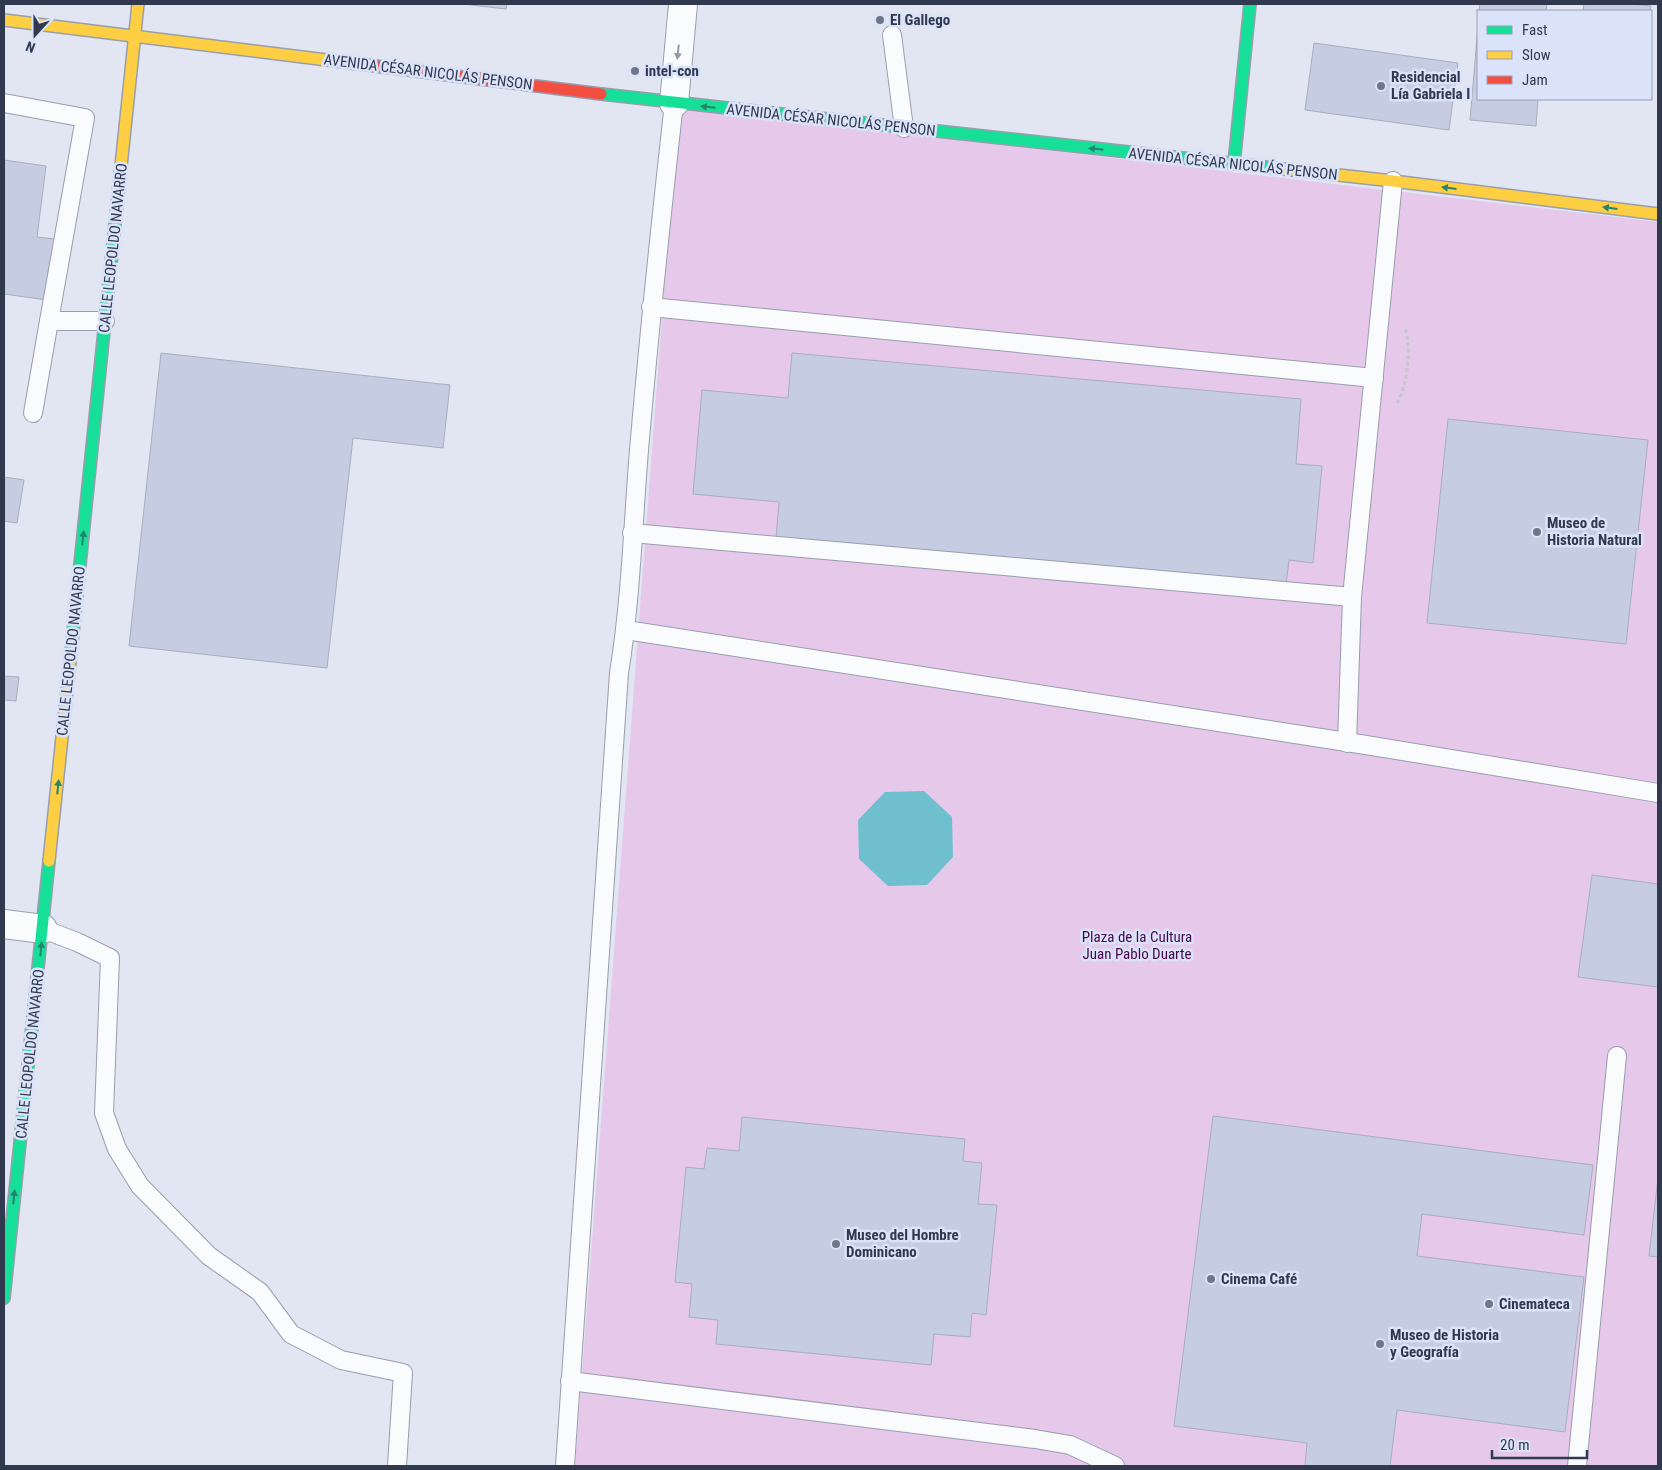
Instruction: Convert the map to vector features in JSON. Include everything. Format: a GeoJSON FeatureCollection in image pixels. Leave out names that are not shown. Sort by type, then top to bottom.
{"type":"FeatureCollection","features":[{"type":"Feature","properties":{"kind":"main road","name":"CALLE LEOPOLDO NAVARRO"},"geometry":{"type":"LineString","coordinates":[[4,1298],[138,4]]}},
{"type":"Feature","properties":{"kind":"main road"},"geometry":{"type":"LineString","coordinates":[[1234,164],[1250,4]]}},
{"type":"Feature","properties":{"kind":"main road","name":"AVENIDA CÉSAR NICOLÁS PENSON"},"geometry":{"type":"LineString","coordinates":[[4,20],[674,103],[1234,164],[1658,214]]}},
{"type":"Feature","properties":{"kind":"street"},"geometry":{"type":"LineString","coordinates":[[674,103],[683,4]]}},
{"type":"Feature","properties":{"kind":"street"},"geometry":{"type":"LineString","coordinates":[[4,924],[43,929]]}},
{"type":"Feature","properties":{"kind":"lane"},"geometry":{"type":"LineString","coordinates":[[892,35],[904,128]]}},
{"type":"Feature","properties":{"kind":"lane"},"geometry":{"type":"LineString","coordinates":[[4,103],[85,118],[33,412]]}},
{"type":"Feature","properties":{"kind":"lane"},"geometry":{"type":"LineString","coordinates":[[565,1466],[618,683],[626,630],[632,533],[651,307],[674,103]]}},
{"type":"Feature","properties":{"kind":"lane"},"geometry":{"type":"LineString","coordinates":[[1347,742],[1352,597],[1393,182]]}},
{"type":"Feature","properties":{"kind":"lane"},"geometry":{"type":"LineString","coordinates":[[651,307],[1374,378]]}},
{"type":"Feature","properties":{"kind":"lane"},"geometry":{"type":"LineString","coordinates":[[50,321],[105,320]]}},
{"type":"Feature","properties":{"kind":"lane"},"geometry":{"type":"LineString","coordinates":[[632,533],[1352,597]]}},
{"type":"Feature","properties":{"kind":"lane"},"geometry":{"type":"LineString","coordinates":[[626,630],[1347,742],[1658,793]]}},
{"type":"Feature","properties":{"kind":"lane"},"geometry":{"type":"LineString","coordinates":[[43,929],[110,958],[104,1113],[117,1149],[140,1186],[209,1256],[260,1292],[291,1334],[341,1360],[403,1373],[397,1466]]}},
{"type":"Feature","properties":{"kind":"lane"},"geometry":{"type":"LineString","coordinates":[[1577,1466],[1617,1056]]}},
{"type":"Feature","properties":{"kind":"lane"},"geometry":{"type":"LineString","coordinates":[[570,1381],[1035,1438],[1070,1444],[1115,1466]]}},
{"type":"Feature","properties":{"kind":"green space","name":"Plaza de la Cultura Juan Pablo Duarte"},"geometry":{"type":"Polygon","coordinates":[[[678,107],[1658,222],[1658,1466],[575,1466],[678,107]]]}},
{"type":"Feature","properties":{"kind":"water"},"geometry":{"type":"Polygon","coordinates":[[[924,791],[952,817],[953,857],[927,885],[888,886],[859,859],[858,820],[885,792],[924,791]]]}},
{"type":"Feature","properties":{"kind":"building"},"geometry":{"type":"Polygon","coordinates":[[[462,4],[507,4],[506,9],[462,4]]]}},
{"type":"Feature","properties":{"kind":"building"},"geometry":{"type":"Polygon","coordinates":[[[1480,4],[1547,4],[1546,10],[1479,10],[1480,4]]]}},
{"type":"Feature","properties":{"kind":"building"},"geometry":{"type":"Polygon","coordinates":[[[1584,4],[1651,6],[1650,10],[1583,10],[1584,4]]]}},
{"type":"Feature","properties":{"kind":"building"},"geometry":{"type":"Polygon","coordinates":[[[1477,38],[1477,100],[1538,100],[1536,126],[1470,120],[1477,38]]]}},
{"type":"Feature","properties":{"kind":"building","name":"Residencial Lía Gabriela I"},"geometry":{"type":"Polygon","coordinates":[[[1314,43],[1458,63],[1449,130],[1305,110],[1314,43]]]}},
{"type":"Feature","properties":{"kind":"building"},"geometry":{"type":"Polygon","coordinates":[[[4,160],[46,166],[37,237],[55,239],[47,300],[4,294],[4,160]]]}},
{"type":"Feature","properties":{"kind":"building"},"geometry":{"type":"Polygon","coordinates":[[[161,353],[450,385],[443,448],[353,438],[327,668],[129,646],[161,353]]]}},
{"type":"Feature","properties":{"kind":"building"},"geometry":{"type":"Polygon","coordinates":[[[792,353],[1301,399],[1296,464],[1322,466],[1313,563],[1289,560],[1286,585],[776,538],[779,502],[693,494],[702,390],[788,398],[792,353]]]}},
{"type":"Feature","properties":{"kind":"building","name":"Museo de Historia Natural"},"geometry":{"type":"Polygon","coordinates":[[[1448,419],[1648,440],[1626,644],[1427,623],[1448,419]]]}},
{"type":"Feature","properties":{"kind":"building"},"geometry":{"type":"Polygon","coordinates":[[[4,477],[24,480],[17,523],[4,521],[4,477]]]}},
{"type":"Feature","properties":{"kind":"building"},"geometry":{"type":"Polygon","coordinates":[[[4,676],[19,677],[16,701],[4,700],[4,676]]]}},
{"type":"Feature","properties":{"kind":"building"},"geometry":{"type":"Polygon","coordinates":[[[1592,875],[1658,884],[1658,987],[1578,977],[1592,875]]]}},
{"type":"Feature","properties":{"kind":"building","name":"Museo de Historia y Geografía"},"geometry":{"type":"Polygon","coordinates":[[[1213,1116],[1593,1165],[1584,1235],[1422,1214],[1417,1256],[1584,1277],[1565,1432],[1397,1410],[1390,1466],[1305,1466],[1307,1443],[1174,1426],[1213,1116]]]}},
{"type":"Feature","properties":{"kind":"building","name":"Museo del Hombre Dominicano"},"geometry":{"type":"Polygon","coordinates":[[[742,1117],[965,1139],[963,1161],[982,1163],[978,1204],[997,1205],[986,1315],[972,1313],[970,1337],[934,1334],[931,1365],[716,1344],[718,1320],[689,1317],[692,1284],[675,1282],[686,1167],[704,1169],[707,1148],[739,1151],[742,1117]]]}},
{"type":"Feature","properties":{"kind":"building"},"geometry":{"type":"Polygon","coordinates":[[[1658,1178],[1658,1257],[1649,1256],[1658,1178]]]}},
{"type":"Feature","properties":{"kind":"traffic: fast"},"geometry":{"type":"LineString","coordinates":[[1234,164],[1250,4]]}},
{"type":"Feature","properties":{"kind":"traffic: fast"},"geometry":{"type":"LineString","coordinates":[[601,94],[1274,168]]}},
{"type":"Feature","properties":{"kind":"traffic: fast"},"geometry":{"type":"LineString","coordinates":[[71,652],[116,214]]}},
{"type":"Feature","properties":{"kind":"traffic: fast"},"geometry":{"type":"LineString","coordinates":[[4,1298],[49,861]]}},
{"type":"Feature","properties":{"kind":"traffic: slow"},"geometry":{"type":"LineString","coordinates":[[116,214],[138,4]]}},
{"type":"Feature","properties":{"kind":"traffic: slow"},"geometry":{"type":"LineString","coordinates":[[4,20],[343,62]]}},
{"type":"Feature","properties":{"kind":"traffic: slow"},"geometry":{"type":"LineString","coordinates":[[1274,168],[1658,214]]}},
{"type":"Feature","properties":{"kind":"traffic: slow"},"geometry":{"type":"LineString","coordinates":[[49,861],[71,652]]}},
{"type":"Feature","properties":{"kind":"traffic: jam"},"geometry":{"type":"LineString","coordinates":[[343,62],[601,94]]}},
{"type":"Feature","properties":{"kind":"place","name":"El Gallego"},"geometry":{"type":"Point","coordinates":[880,20]}},
{"type":"Feature","properties":{"kind":"place","name":"intel-con"},"geometry":{"type":"Point","coordinates":[635,71]}},
{"type":"Feature","properties":{"kind":"place","name":"Residencial Lía Gabriela I"},"geometry":{"type":"Point","coordinates":[1381,86]}},
{"type":"Feature","properties":{"kind":"place","name":"Museo de Historia Natural"},"geometry":{"type":"Point","coordinates":[1537,532]}},
{"type":"Feature","properties":{"kind":"place","name":"Museo del Hombre Dominicano"},"geometry":{"type":"Point","coordinates":[836,1244]}},
{"type":"Feature","properties":{"kind":"place","name":"Cinema Café"},"geometry":{"type":"Point","coordinates":[1211,1279]}},
{"type":"Feature","properties":{"kind":"place","name":"Cinemateca"},"geometry":{"type":"Point","coordinates":[1489,1304]}},
{"type":"Feature","properties":{"kind":"place","name":"Museo de Historia y Geografía"},"geometry":{"type":"Point","coordinates":[1380,1344]}}]}
